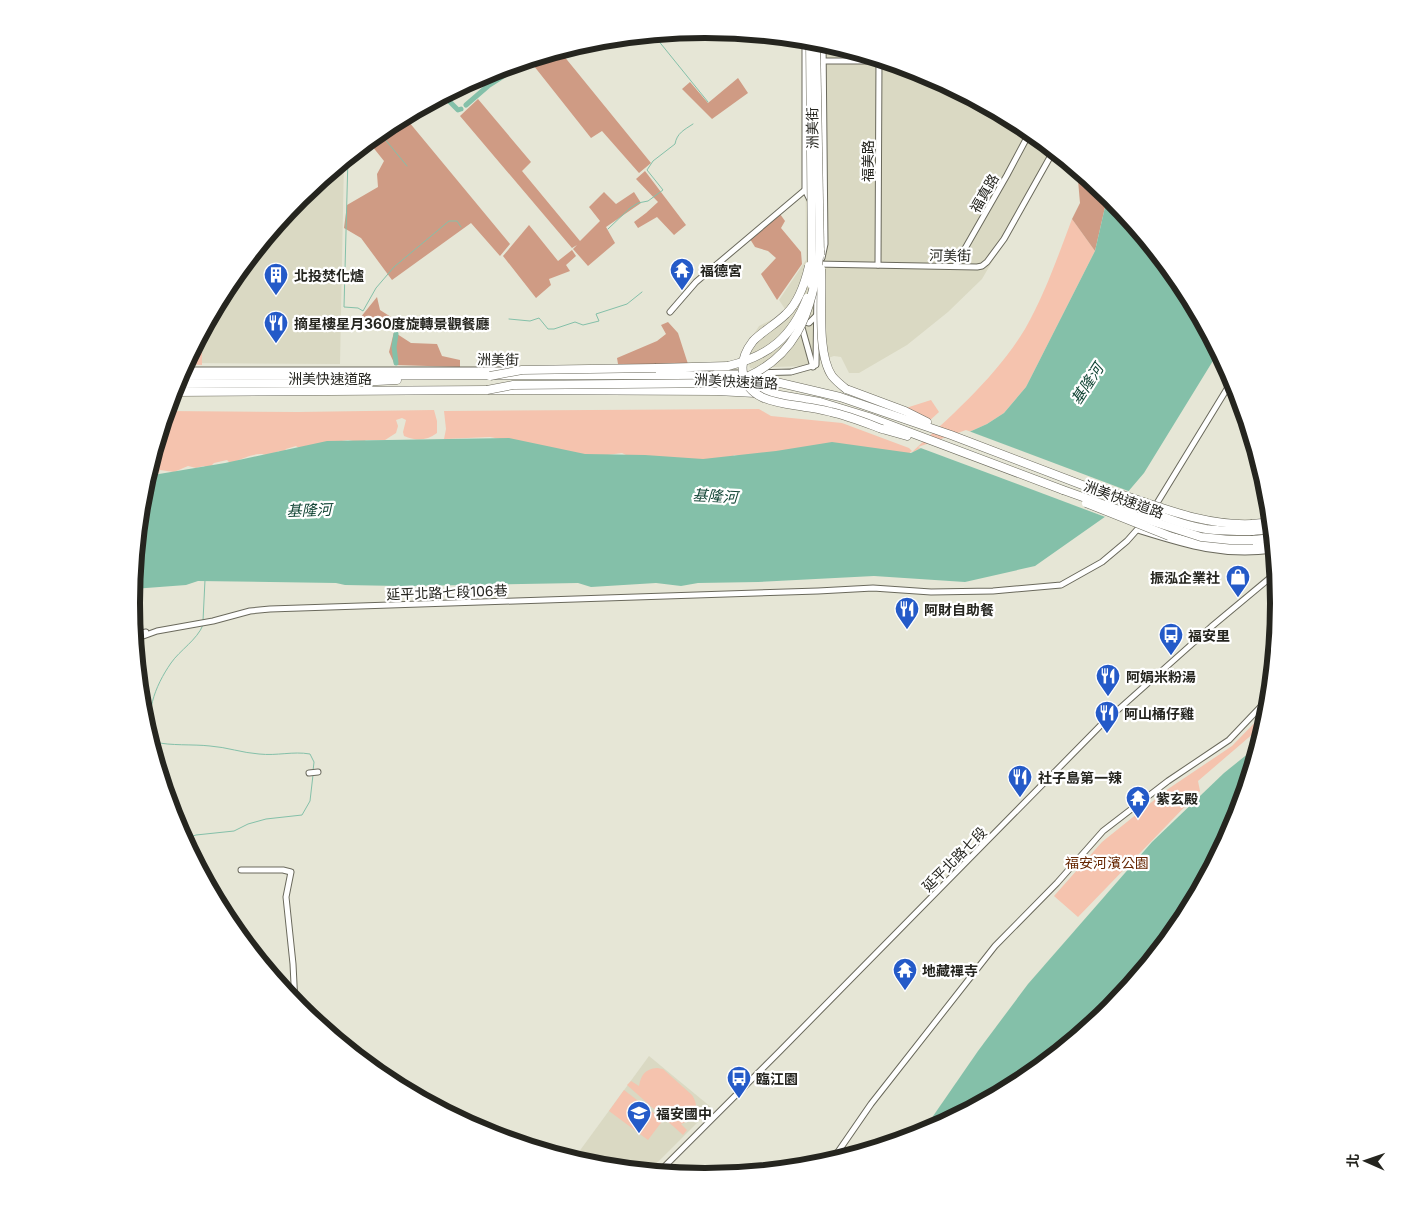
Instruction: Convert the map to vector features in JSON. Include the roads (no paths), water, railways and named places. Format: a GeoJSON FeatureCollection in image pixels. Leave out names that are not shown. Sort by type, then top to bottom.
{"type":"FeatureCollection","features":[{"type":"Feature","properties":{"kind":"highway"},"geometry":{"type":"LineString","coordinates":[[810,47],[816,250],[823,347],[828,367],[832,375],[846,389],[905,411],[951,435]]}},
{"type":"Feature","properties":{"kind":"highway"},"geometry":{"type":"LineString","coordinates":[[487,390],[513,385],[730,383],[752,376],[777,358],[797,334],[808,311],[816,283],[816,48]]}},
{"type":"Feature","properties":{"kind":"highway"},"geometry":{"type":"LineString","coordinates":[[490,376],[522,370],[714,368],[754,359],[783,337],[796,322],[802,311],[811,284],[816,250]]}},
{"type":"Feature","properties":{"kind":"highway"},"geometry":{"type":"LineString","coordinates":[[816,250],[793,306],[754,341],[744,357],[743,375],[751,390],[758,396],[770,401],[834,413],[971,456]]}},
{"type":"Feature","properties":{"kind":"highway","name":"洲美快速道路"},"geometry":{"type":"LineString","coordinates":[[188,376],[736,377],[804,388],[840,397],[951,435],[1106,494],[1123,495],[1198,520],[1252,527]]}},
{"type":"Feature","properties":{"kind":"highway"},"geometry":{"type":"LineString","coordinates":[[184,384],[384,382],[423,376]]}},
{"type":"Feature","properties":{"kind":"highway"},"geometry":{"type":"LineString","coordinates":[[336,383],[403,390]]}},
{"type":"Feature","properties":{"kind":"highway","name":"洲美快速道路"},"geometry":{"type":"LineString","coordinates":[[181,392],[487,390],[717,391],[774,394],[820,402],[869,416],[1063,490],[1161,525],[1201,537],[1253,544],[1267,540]]}},
{"type":"Feature","properties":{"kind":"highway"},"geometry":{"type":"LineString","coordinates":[[1252,527],[1265,522]]}},
{"type":"Feature","properties":{"kind":"highway"},"geometry":{"type":"LineString","coordinates":[[1252,527],[1266,528]]}},
{"type":"Feature","properties":{"kind":"highway"},"geometry":{"type":"LineString","coordinates":[[1253,544],[1268,545]]}},
{"type":"Feature","properties":{"kind":"street","name":"洲美街"},"geometry":{"type":"LineString","coordinates":[[805,46],[805,190],[814,211],[815,223],[814,244],[810,264],[801,282],[797,296],[799,319],[813,367]]}},
{"type":"Feature","properties":{"kind":"street","name":"洲美街"},"geometry":{"type":"LineString","coordinates":[[191,370],[462,369],[772,374],[813,367],[818,360],[817,277],[825,244],[823,50]]}},
{"type":"Feature","properties":{"kind":"street"},"geometry":{"type":"LineString","coordinates":[[804,61],[862,60]]}},
{"type":"Feature","properties":{"kind":"street","name":"福美路"},"geometry":{"type":"LineString","coordinates":[[878,65],[878,265]]}},
{"type":"Feature","properties":{"kind":"street","name":"福真路"},"geometry":{"type":"LineString","coordinates":[[955,266],[1007,176],[1026,137]]}},
{"type":"Feature","properties":{"kind":"street","name":"河美街"},"geometry":{"type":"LineString","coordinates":[[810,264],[982,266],[988,262],[1004,238],[1051,155]]}},
{"type":"Feature","properties":{"kind":"street"},"geometry":{"type":"LineString","coordinates":[[670,312],[696,282],[805,190]]}},
{"type":"Feature","properties":{"kind":"street"},"geometry":{"type":"LineString","coordinates":[[799,319],[802,322],[809,323],[815,319],[817,314]]}},
{"type":"Feature","properties":{"kind":"street","name":"延平北路七段106巷"},"geometry":{"type":"LineString","coordinates":[[141,637],[157,631],[213,621],[250,611],[270,609],[873,588],[931,592],[993,591],[1061,585],[1102,562],[1138,530],[1158,503],[1228,388]]}},
{"type":"Feature","properties":{"kind":"street"},"geometry":{"type":"LineString","coordinates":[[1158,503],[1197,515],[1215,518],[1264,520]]}},
{"type":"Feature","properties":{"kind":"street"},"geometry":{"type":"LineString","coordinates":[[1138,530],[1202,549],[1229,552],[1268,550]]}},
{"type":"Feature","properties":{"kind":"street","name":"延平北路七段"},"geometry":{"type":"LineString","coordinates":[[664,1167],[780,1052],[1101,726],[1211,627],[1270,578]]}},
{"type":"Feature","properties":{"kind":"street"},"geometry":{"type":"LineString","coordinates":[[141,634],[157,631]]}},
{"type":"Feature","properties":{"kind":"street"},"geometry":{"type":"LineString","coordinates":[[837,1153],[871,1104],[995,946],[1057,884],[1103,831],[1168,781],[1229,740],[1261,706]]}},
{"type":"Feature","properties":{"kind":"street"},"geometry":{"type":"LineString","coordinates":[[309,773],[317,772]]}},
{"type":"Feature","properties":{"kind":"street"},"geometry":{"type":"LineString","coordinates":[[241,870],[291,872],[286,897],[294,991]]}},
{"type":"Feature","properties":{"kind":"water","name":"基隆河"},"geometry":{"type":"Polygon","coordinates":[[[1106,204],[1131,230],[1176,289],[1215,358],[1144,473],[1109,514],[1035,566],[965,582],[874,576],[698,583],[681,586],[656,583],[591,587],[578,583],[412,586],[406,589],[400,586],[345,585],[336,583],[198,581],[186,585],[140,588],[145,529],[155,475],[225,463],[327,441],[509,438],[585,454],[645,455],[703,459],[776,451],[832,442],[911,453],[923,447],[958,437],[987,424],[1004,413],[1026,387],[1095,251],[1106,204]]]}},
{"type":"Feature","properties":{"kind":"water"},"geometry":{"type":"Polygon","coordinates":[[[1251,751],[1241,785],[1213,853],[1176,917],[1131,976],[1105,1003],[1050,1052],[988,1093],[929,1122],[978,1051],[1028,984],[1152,842],[1224,773],[1251,751]]]}},
{"type":"Feature","properties":{"kind":"waterway"},"geometry":{"type":"LineString","coordinates":[[658,40],[708,102]]}},
{"type":"Feature","properties":{"kind":"waterway"},"geometry":{"type":"LineString","coordinates":[[466,105],[488,86],[505,75]]}},
{"type":"Feature","properties":{"kind":"waterway"},"geometry":{"type":"LineString","coordinates":[[448,100],[458,110],[461,109]]}},
{"type":"Feature","properties":{"kind":"waterway"},"geometry":{"type":"LineString","coordinates":[[608,229],[630,208],[638,203],[648,201],[663,190],[647,170],[653,161],[675,144],[681,132],[693,124]]}},
{"type":"Feature","properties":{"kind":"waterway"},"geometry":{"type":"LineString","coordinates":[[384,138],[407,166]]}},
{"type":"Feature","properties":{"kind":"waterway"},"geometry":{"type":"LineString","coordinates":[[348,165],[344,307],[358,308],[363,311],[376,288],[394,267],[449,221],[457,221],[461,227]]}},
{"type":"Feature","properties":{"kind":"waterway"},"geometry":{"type":"LineString","coordinates":[[509,319],[530,321],[539,318],[548,329],[554,329],[575,322],[583,325],[599,321],[596,314],[627,304],[642,292]]}},
{"type":"Feature","properties":{"kind":"waterway"},"geometry":{"type":"LineString","coordinates":[[396,334],[394,347],[396,363]]}},
{"type":"Feature","properties":{"kind":"waterway"},"geometry":{"type":"LineString","coordinates":[[203,621],[205,580]]}},
{"type":"Feature","properties":{"kind":"waterway"},"geometry":{"type":"LineString","coordinates":[[151,713],[152,701],[165,672],[197,635],[203,625]]}},
{"type":"Feature","properties":{"kind":"waterway"},"geometry":{"type":"LineString","coordinates":[[158,742],[203,745],[259,754],[310,754],[314,762],[313,771]]}},
{"type":"Feature","properties":{"kind":"waterway"},"geometry":{"type":"LineString","coordinates":[[191,837],[234,831],[248,824],[266,819],[302,815],[310,801],[313,775]]}},
{"type":"Feature","properties":{"kind":"place","name":"福德宮"},"geometry":{"type":"Point","coordinates":[682,291]}},
{"type":"Feature","properties":{"kind":"place","name":"北投焚化爐"},"geometry":{"type":"Point","coordinates":[276,296]}},
{"type":"Feature","properties":{"kind":"place","name":"摘星樓星月360度旋轉景觀餐廳"},"geometry":{"type":"Point","coordinates":[276,344]}},
{"type":"Feature","properties":{"kind":"place","name":"振泓企業社"},"geometry":{"type":"Point","coordinates":[1238,598]}},
{"type":"Feature","properties":{"kind":"place","name":"阿財自助餐"},"geometry":{"type":"Point","coordinates":[907,630]}},
{"type":"Feature","properties":{"kind":"place","name":"福安里"},"geometry":{"type":"Point","coordinates":[1171,656]}},
{"type":"Feature","properties":{"kind":"place","name":"阿娟米粉湯"},"geometry":{"type":"Point","coordinates":[1108,697]}},
{"type":"Feature","properties":{"kind":"place","name":"阿山桶仔雞"},"geometry":{"type":"Point","coordinates":[1107,734]}},
{"type":"Feature","properties":{"kind":"place","name":"社子島第一辣"},"geometry":{"type":"Point","coordinates":[1020,798]}},
{"type":"Feature","properties":{"kind":"place","name":"紫玄殿"},"geometry":{"type":"Point","coordinates":[1138,819]}},
{"type":"Feature","properties":{"kind":"place","name":"地藏禪寺"},"geometry":{"type":"Point","coordinates":[905,991]}},
{"type":"Feature","properties":{"kind":"place","name":"臨江園"},"geometry":{"type":"Point","coordinates":[739,1099]}},
{"type":"Feature","properties":{"kind":"place","name":"福安國中"},"geometry":{"type":"Point","coordinates":[639,1134]}},
{"type":"Feature","properties":{"kind":"park label","name":"福安河濱公園"},"geometry":{"type":"Point","coordinates":[1107,862]}}]}
